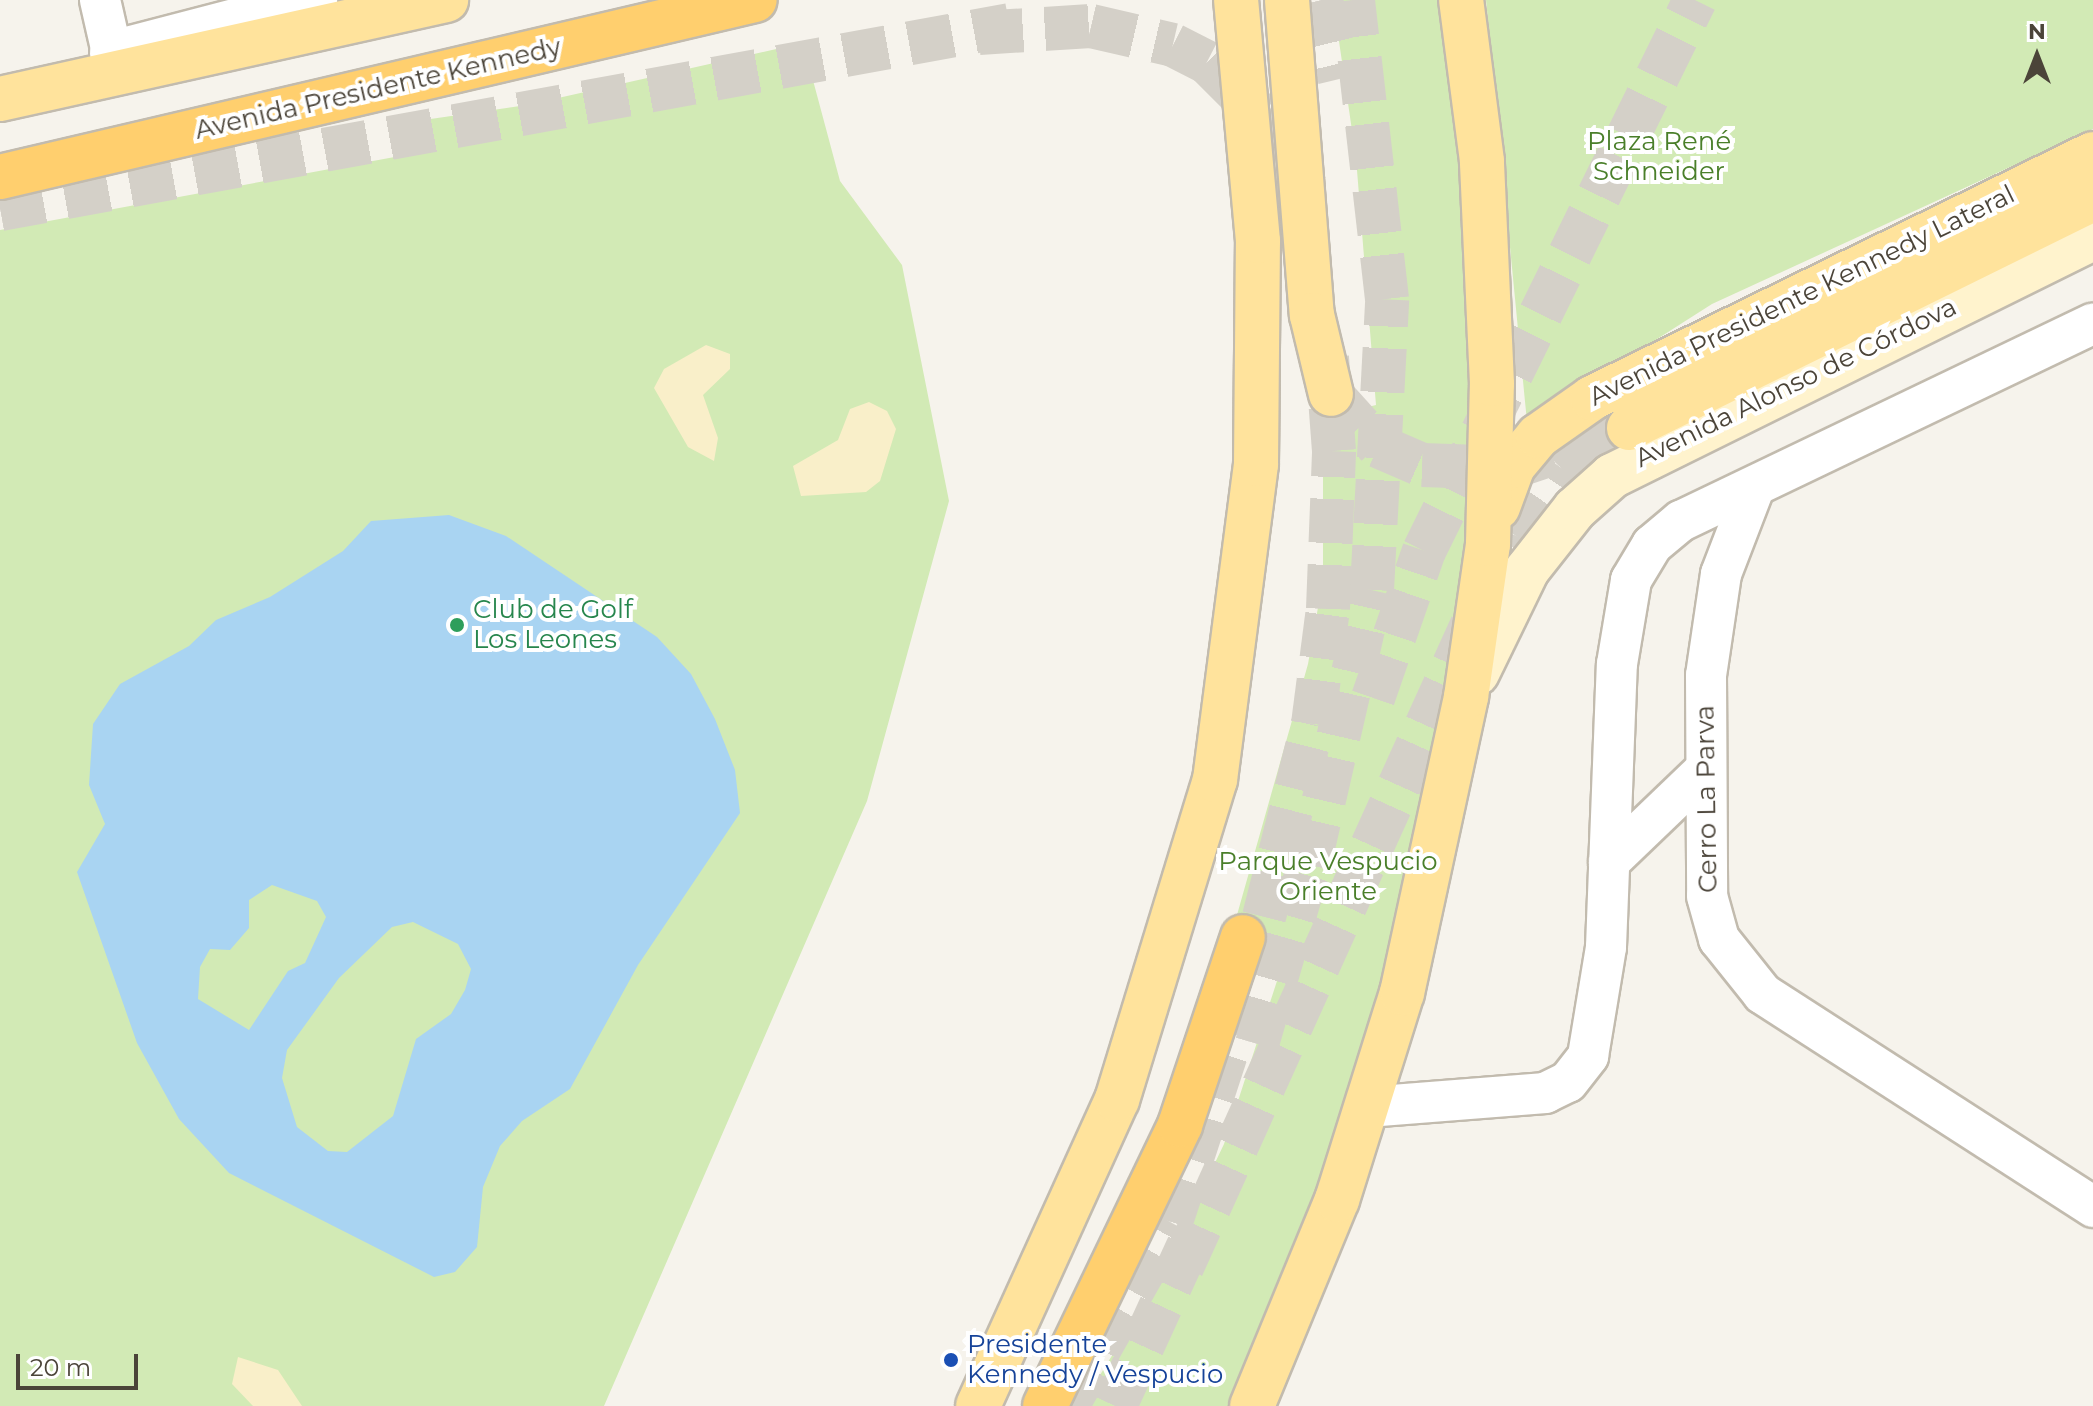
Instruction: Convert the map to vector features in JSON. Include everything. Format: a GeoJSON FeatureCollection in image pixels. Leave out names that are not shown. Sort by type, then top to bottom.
{"type":"FeatureCollection","features":[{"type":"Feature","properties":{"kind":"highway"},"geometry":{"type":"LineString","coordinates":[[445,73],[648,0]]}},
{"type":"Feature","properties":{"kind":"highway","name":"Avenida Presidente Kennedy"},"geometry":{"type":"LineString","coordinates":[[0,177],[755,0]]}},
{"type":"Feature","properties":{"kind":"highway"},"geometry":{"type":"LineString","coordinates":[[1045,1406],[1180,1125],[1243,937]]}},
{"type":"Feature","properties":{"kind":"main road"},"geometry":{"type":"LineString","coordinates":[[0,99],[446,0]]}},
{"type":"Feature","properties":{"kind":"main road"},"geometry":{"type":"LineString","coordinates":[[978,1406],[1117,1100],[1215,780],[1256,464],[1258,241],[1236,0]]}},
{"type":"Feature","properties":{"kind":"main road"},"geometry":{"type":"LineString","coordinates":[[1287,0],[1312,315],[1331,394]]}},
{"type":"Feature","properties":{"kind":"main road"},"geometry":{"type":"LineString","coordinates":[[1252,1406],[1302,1292],[1367,1107],[1423,916],[1466,697],[1488,544],[1490,285],[1461,0]]}},
{"type":"Feature","properties":{"kind":"main road"},"geometry":{"type":"LineString","coordinates":[[0,84],[112,53]]}},
{"type":"Feature","properties":{"kind":"main road","name":"Avenida Presidente Kennedy Lateral"},"geometry":{"type":"LineString","coordinates":[[1488,544],[1513,466],[1538,436],[1592,398],[2093,154]]}},
{"type":"Feature","properties":{"kind":"main road"},"geometry":{"type":"LineString","coordinates":[[1629,428],[2093,199]]}},
{"type":"Feature","properties":{"kind":"main road","name":"Avenida Alonso de Córdova"},"geometry":{"type":"LineString","coordinates":[[1466,697],[1527,570],[1575,509],[1612,476],[2093,238]]}},
{"type":"Feature","properties":{"kind":"street"},"geometry":{"type":"LineString","coordinates":[[100,0],[112,53],[315,0]]}},
{"type":"Feature","properties":{"kind":"street"},"geometry":{"type":"LineString","coordinates":[[1367,1107],[1508,1100],[1568,1082],[1593,1038],[1609,862],[1617,664],[1631,580],[1666,532],[2093,324]]}},
{"type":"Feature","properties":{"kind":"street","name":"Cerro La Parva"},"geometry":{"type":"LineString","coordinates":[[1754,488],[1735,527],[1711,624],[1705,770],[1707,896],[1719,939],[1738,970],[1763,994],[2093,1207]]}},
{"type":"Feature","properties":{"kind":"street"},"geometry":{"type":"LineString","coordinates":[[1609,862],[1705,770]]}},
{"type":"Feature","properties":{"kind":"green space","name":"Parque Vespucio Oriente"},"geometry":{"type":"Polygon","coordinates":[[[1333,0],[1437,0],[1477,258],[1471,605],[1372,1026],[1280,1303],[1229,1406],[1081,1406],[1162,1274],[1224,1144],[1288,947],[1233,929],[1308,664],[1323,579],[1323,418],[1376,405],[1356,158],[1333,0]]]}},
{"type":"Feature","properties":{"kind":"green space","name":"Plaza René Schneider"},"geometry":{"type":"Polygon","coordinates":[[[1486,0],[2093,0],[2093,129],[1712,304],[1527,422],[1486,0]]]}},
{"type":"Feature","properties":{"kind":"green space","name":"Club de Golf Los Leones"},"geometry":{"type":"Polygon","coordinates":[[[803,43],[840,181],[902,265],[949,501],[867,801],[604,1406],[0,1406],[0,230],[400,156],[396,124],[527,105],[803,43]]]}},
{"type":"Feature","properties":{"kind":"sand"},"geometry":{"type":"Polygon","coordinates":[[[706,345],[730,354],[730,369],[703,395],[718,438],[714,461],[688,447],[654,388],[664,369],[706,345]]]}},
{"type":"Feature","properties":{"kind":"sand"},"geometry":{"type":"Polygon","coordinates":[[[869,402],[887,411],[896,429],[880,481],[866,492],[801,496],[793,466],[838,440],[850,409],[869,402]]]}},
{"type":"Feature","properties":{"kind":"sand"},"geometry":{"type":"Polygon","coordinates":[[[238,1357],[278,1370],[302,1406],[253,1406],[232,1384],[238,1357]]]}},
{"type":"Feature","properties":{"kind":"water"},"geometry":{"type":"Polygon","coordinates":[[[449,515],[506,536],[657,637],[691,674],[715,719],[735,770],[740,813],[638,965],[570,1089],[522,1121],[500,1146],[483,1187],[477,1247],[455,1272],[434,1277],[229,1173],[179,1119],[137,1043],[77,872],[105,824],[89,785],[93,724],[120,684],[189,646],[216,620],[270,597],[343,551],[371,521],[449,515]],[[272,885],[249,900],[249,928],[230,950],[210,949],[200,967],[198,999],[249,1030],[288,971],[305,963],[326,917],[317,901],[272,885]],[[413,922],[392,927],[339,978],[287,1050],[282,1078],[297,1127],[328,1151],[347,1152],[393,1116],[416,1039],[451,1014],[465,990],[471,969],[458,944],[413,922]]]}},
{"type":"Feature","properties":{"kind":"tunnel"},"geometry":{"type":"LineString","coordinates":[[1321,0],[1340,79]]}},
{"type":"Feature","properties":{"kind":"tunnel"},"geometry":{"type":"LineString","coordinates":[[1257,1044],[1309,865],[1372,590],[1387,299],[1353,0]]}},
{"type":"Feature","properties":{"kind":"tunnel"},"geometry":{"type":"LineString","coordinates":[[1373,698],[1424,551],[1695,0]]}},
{"type":"Feature","properties":{"kind":"tunnel"},"geometry":{"type":"LineString","coordinates":[[0,209],[1009,25]]}},
{"type":"Feature","properties":{"kind":"tunnel"},"geometry":{"type":"LineString","coordinates":[[979,33],[1091,26],[1173,45],[1207,62],[1260,115],[1307,189]]}},
{"type":"Feature","properties":{"kind":"tunnel"},"geometry":{"type":"LineString","coordinates":[[1264,917],[1313,724],[1328,609],[1334,451],[1327,357]]}},
{"type":"Feature","properties":{"kind":"tunnel"},"geometry":{"type":"LineString","coordinates":[[1182,1267],[1513,534],[1559,466],[1642,379]]}},
{"type":"Feature","properties":{"kind":"tunnel"},"geometry":{"type":"LineString","coordinates":[[1331,394],[1378,446],[1422,465],[1510,468],[1629,428]]}},
{"type":"Feature","properties":{"kind":"tunnel"},"geometry":{"type":"LineString","coordinates":[[1067,1406],[1171,1222],[1244,999]]}},
{"type":"Feature","properties":{"kind":"tunnel"},"geometry":{"type":"LineString","coordinates":[[1115,1406],[1192,1238]]}},
{"type":"Feature","properties":{"kind":"place","name":"Club de Golf Los Leones"},"geometry":{"type":"Point","coordinates":[457,625]}},
{"type":"Feature","properties":{"kind":"place","name":"Presidente Kennedy / Vespucio"},"geometry":{"type":"Point","coordinates":[951,1360]}}]}
